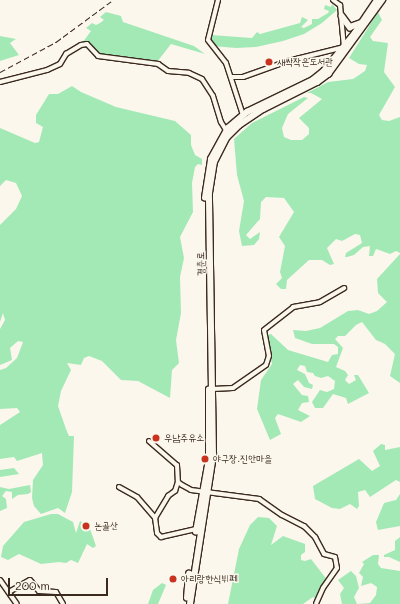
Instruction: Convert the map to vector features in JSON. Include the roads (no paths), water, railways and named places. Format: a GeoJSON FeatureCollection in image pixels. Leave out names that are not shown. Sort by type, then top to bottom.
{"type":"FeatureCollection","features":[{"type":"Feature","properties":{"kind":"street"},"geometry":{"type":"LineString","coordinates":[[218,0],[208,40],[226,62],[243,115]]}},
{"type":"Feature","properties":{"kind":"street"},"geometry":{"type":"LineString","coordinates":[[231,77],[243,77],[288,61],[346,49],[340,5],[333,0]]}},
{"type":"Feature","properties":{"kind":"street","name":"경춘로"},"geometry":{"type":"LineString","coordinates":[[186,604],[197,529],[206,492],[209,460],[205,190],[210,159],[226,130],[243,115],[313,80],[346,49],[361,23],[377,0]]}},
{"type":"Feature","properties":{"kind":"street","name":"경춘로"},"geometry":{"type":"LineString","coordinates":[[190,604],[206,492],[213,455],[209,193],[214,162],[227,137],[239,125],[263,109],[317,82],[328,74],[382,0]]}},
{"type":"Feature","properties":{"kind":"street"},"geometry":{"type":"LineString","coordinates":[[342,16],[350,26],[361,23]]}},
{"type":"Feature","properties":{"kind":"street"},"geometry":{"type":"LineString","coordinates":[[0,82],[47,70],[60,64],[66,54],[87,44],[98,56],[158,64],[168,71],[189,74],[202,79],[213,96],[221,122],[226,130]]}},
{"type":"Feature","properties":{"kind":"street"},"geometry":{"type":"LineString","coordinates":[[212,389],[233,388],[266,365],[269,356],[264,330],[293,307],[320,302],[344,288]]}},
{"type":"Feature","properties":{"kind":"street"},"geometry":{"type":"LineString","coordinates":[[149,441],[177,465],[178,482],[175,491],[168,496],[155,518]]}},
{"type":"Feature","properties":{"kind":"street"},"geometry":{"type":"LineString","coordinates":[[178,482],[191,490],[259,499],[282,515],[304,526],[315,537],[324,554],[335,558],[337,568],[323,588],[316,604]]}},
{"type":"Feature","properties":{"kind":"street"},"geometry":{"type":"LineString","coordinates":[[119,487],[137,497],[155,518],[157,533],[161,537],[197,529]]}},
{"type":"Feature","properties":{"kind":"street"},"geometry":{"type":"LineString","coordinates":[[0,580],[17,604]]}},
{"type":"Feature","properties":{"kind":"street"},"geometry":{"type":"LineString","coordinates":[[8,592],[30,580],[39,591],[56,592],[63,604]]}},
{"type":"Feature","properties":{"kind":"railway"},"geometry":{"type":"LineString","coordinates":[[0,72],[56,42],[113,0]]}},
{"type":"Feature","properties":{"kind":"place","name":"새싹작은도서관"},"geometry":{"type":"Point","coordinates":[269,62]}},
{"type":"Feature","properties":{"kind":"place","name":"우남주유소"},"geometry":{"type":"Point","coordinates":[156,438]}},
{"type":"Feature","properties":{"kind":"place","name":"야구장.진안마을"},"geometry":{"type":"Point","coordinates":[205,459]}},
{"type":"Feature","properties":{"kind":"place","name":"논골산"},"geometry":{"type":"Point","coordinates":[86,526]}},
{"type":"Feature","properties":{"kind":"place","name":"아리랑한식뷔페"},"geometry":{"type":"Point","coordinates":[173,579]}}]}
